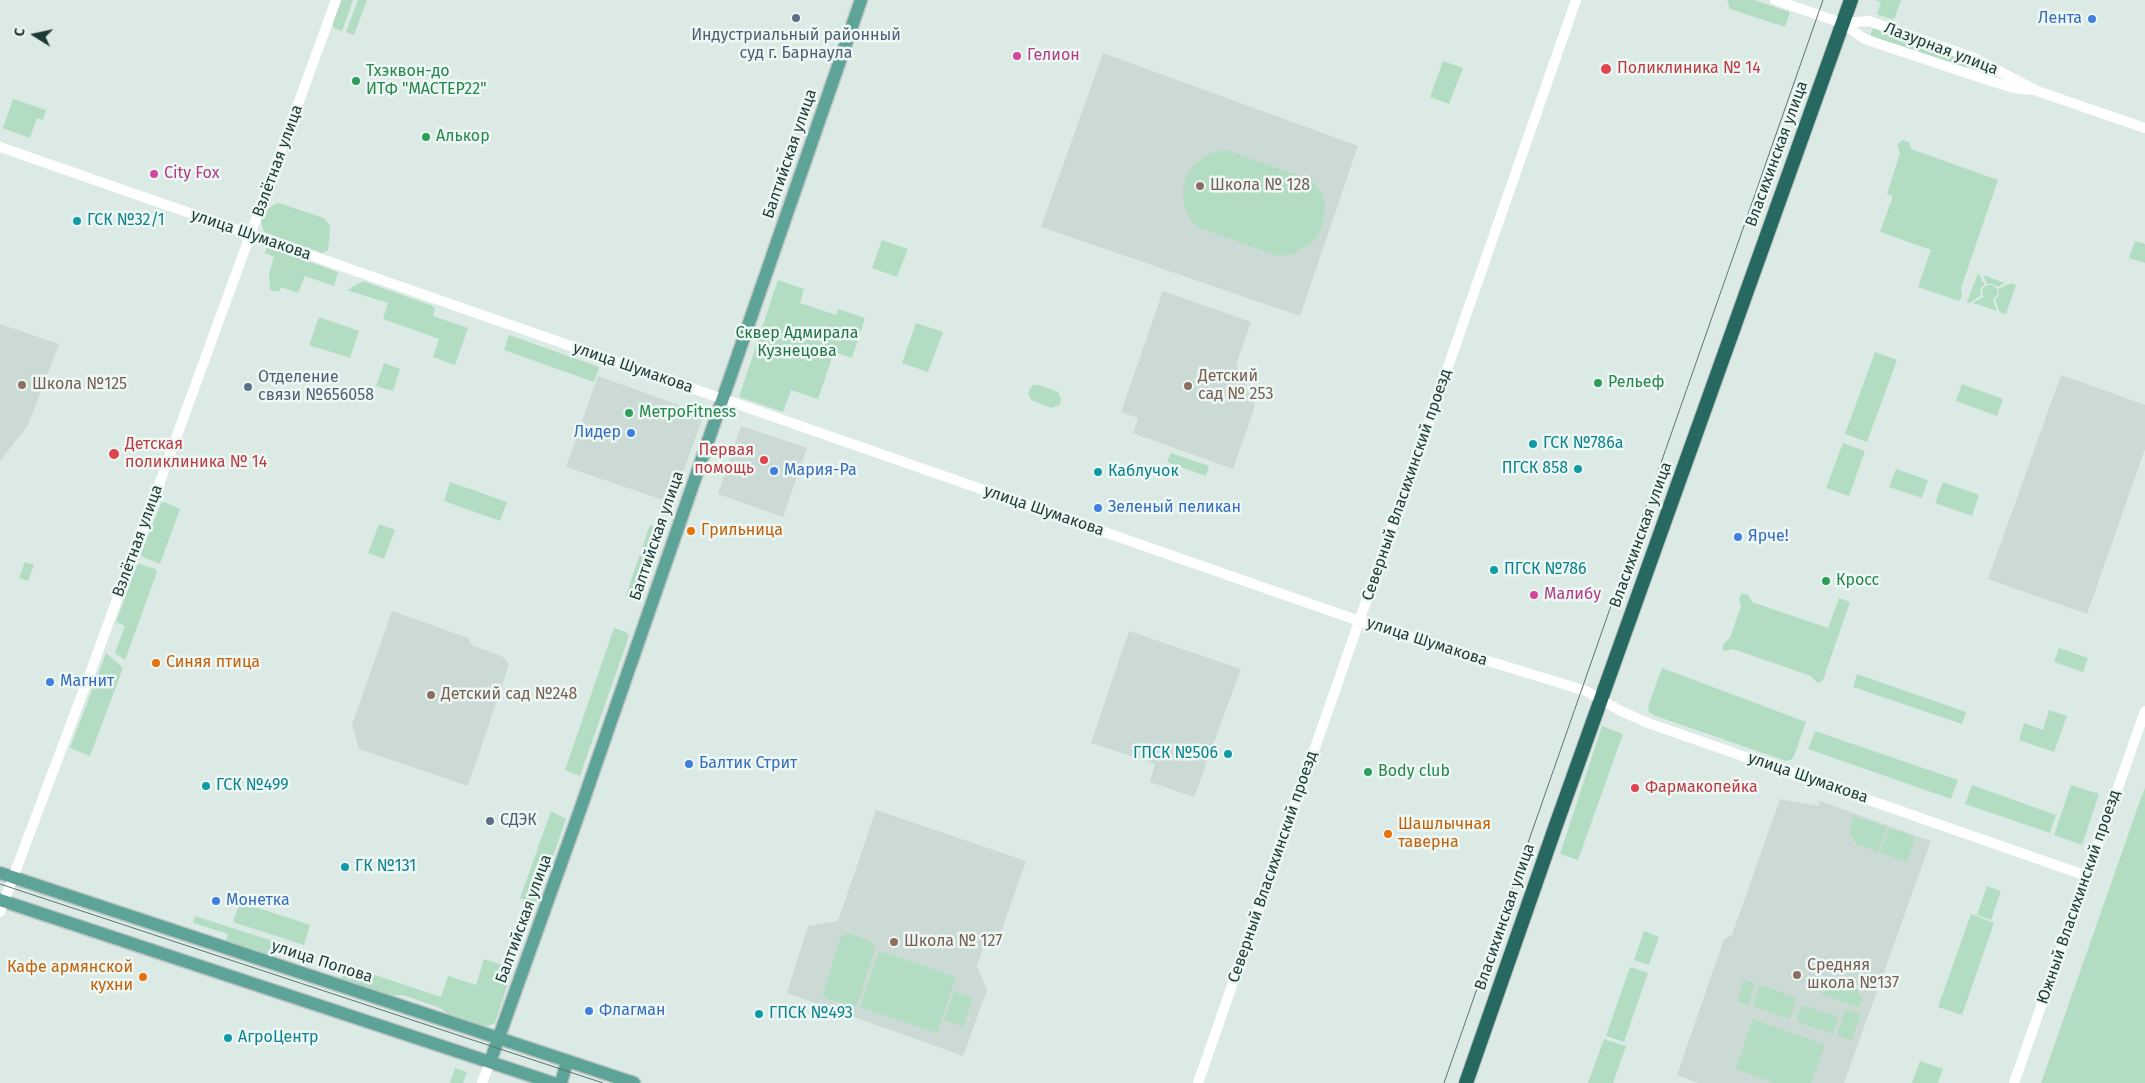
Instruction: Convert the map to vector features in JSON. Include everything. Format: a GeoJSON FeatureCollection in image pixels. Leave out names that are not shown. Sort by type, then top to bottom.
{"type":"FeatureCollection","features":[{"type":"Feature","properties":{"kind":"highway","name":"Власихинская улица"},"geometry":{"type":"LineString","coordinates":[[1466,1083],[1851,0]]}},
{"type":"Feature","properties":{"kind":"main road","name":"Балтийская улица"},"geometry":{"type":"LineString","coordinates":[[490,1062],[584,799],[861,0]]}},
{"type":"Feature","properties":{"kind":"main road","name":"улица Попова"},"geometry":{"type":"LineString","coordinates":[[6,875],[634,1083]]}},
{"type":"Feature","properties":{"kind":"main road"},"geometry":{"type":"LineString","coordinates":[[1,905],[553,1083]]}},
{"type":"Feature","properties":{"kind":"main road"},"geometry":{"type":"LineString","coordinates":[[561,1083],[568,1061]]}},
{"type":"Feature","properties":{"kind":"street","name":"Взлётная улица"},"geometry":{"type":"LineString","coordinates":[[1,905],[6,875],[88,677],[336,0]]}},
{"type":"Feature","properties":{"kind":"street","name":"Северный Власихинский проезд"},"geometry":{"type":"LineString","coordinates":[[1198,1083],[1576,0]]}},
{"type":"Feature","properties":{"kind":"street","name":"Лазурная улица"},"geometry":{"type":"LineString","coordinates":[[1775,0],[1842,23],[1863,38],[1873,42],[2007,86],[2037,91]]}},
{"type":"Feature","properties":{"kind":"street","name":"Лазурная улица"},"geometry":{"type":"LineString","coordinates":[[1842,23],[1869,21],[1974,58],[2037,91],[2145,128]]}},
{"type":"Feature","properties":{"kind":"street","name":"улица Шумакова"},"geometry":{"type":"LineString","coordinates":[[0,147],[1412,639],[1586,690],[1648,723],[2087,876]]}},
{"type":"Feature","properties":{"kind":"street","name":"Южный Власихинский проезд"},"geometry":{"type":"LineString","coordinates":[[2014,1083],[2145,711]]}},
{"type":"Feature","properties":{"kind":"street","name":"Балтийская улица"},"geometry":{"type":"LineString","coordinates":[[482,1083],[490,1062]]}},
{"type":"Feature","properties":{"kind":"shaded area","name":"Школа № 128"},"geometry":{"type":"Polygon","coordinates":[[[1103,53],[1358,146],[1300,316],[1041,227],[1103,53]]]}},
{"type":"Feature","properties":{"kind":"shaded area","name":"Детский сад № 253"},"geometry":{"type":"Polygon","coordinates":[[[1163,291],[1251,322],[1236,365],[1255,406],[1233,469],[1133,433],[1138,418],[1121,412],[1163,291]]]}},
{"type":"Feature","properties":{"kind":"shaded area","name":"Школа №125"},"geometry":{"type":"Polygon","coordinates":[[[0,324],[59,344],[28,425],[0,461],[0,324]]]}},
{"type":"Feature","properties":{"kind":"shaded area"},"geometry":{"type":"Polygon","coordinates":[[[2061,375],[2145,405],[2145,449],[2087,614],[1988,579],[2061,375]]]}},
{"type":"Feature","properties":{"kind":"shaded area"},"geometry":{"type":"Polygon","coordinates":[[[598,376],[704,414],[672,503],[566,467],[598,376]]]}},
{"type":"Feature","properties":{"kind":"shaded area"},"geometry":{"type":"Polygon","coordinates":[[[741,426],[807,448],[783,517],[718,494],[741,426]]]}},
{"type":"Feature","properties":{"kind":"shaded area","name":"Детский сад №248"},"geometry":{"type":"Polygon","coordinates":[[[392,611],[468,638],[472,645],[503,657],[509,664],[468,786],[359,749],[352,725],[392,611]]]}},
{"type":"Feature","properties":{"kind":"shaded area"},"geometry":{"type":"Polygon","coordinates":[[[1129,631],[1241,669],[1194,797],[1150,782],[1155,764],[1091,743],[1129,631]]]}},
{"type":"Feature","properties":{"kind":"shaded area","name":"Средняя школа №137"},"geometry":{"type":"Polygon","coordinates":[[[1780,799],[1818,806],[1820,801],[1931,841],[1844,1083],[1698,1083],[1677,1075],[1724,939],[1732,935],[1780,799]]]}},
{"type":"Feature","properties":{"kind":"shaded area","name":"Школа № 127"},"geometry":{"type":"Polygon","coordinates":[[[876,810],[1026,861],[1001,932],[988,933],[977,966],[987,990],[963,1056],[787,993],[808,926],[838,921],[876,810]]]}},
{"type":"Feature","properties":{"kind":"green space"},"geometry":{"type":"Polygon","coordinates":[[[340,0],[353,0],[342,31],[334,28],[332,22],[340,0]]]}},
{"type":"Feature","properties":{"kind":"green space"},"geometry":{"type":"Polygon","coordinates":[[[358,0],[367,0],[354,35],[346,32],[358,0]]]}},
{"type":"Feature","properties":{"kind":"green space"},"geometry":{"type":"Polygon","coordinates":[[[1727,0],[1754,0],[1790,12],[1785,27],[1730,9],[1727,0]]]}},
{"type":"Feature","properties":{"kind":"green space"},"geometry":{"type":"Polygon","coordinates":[[[1875,0],[1901,0],[1894,20],[1877,14],[1881,2],[1875,0]]]}},
{"type":"Feature","properties":{"kind":"green space"},"geometry":{"type":"Polygon","coordinates":[[[1873,28],[1966,60],[1966,68],[1870,36],[1873,28]]]}},
{"type":"Feature","properties":{"kind":"green space"},"geometry":{"type":"Polygon","coordinates":[[[1443,61],[1463,68],[1449,104],[1430,97],[1443,61]]]}},
{"type":"Feature","properties":{"kind":"green space"},"geometry":{"type":"Polygon","coordinates":[[[13,99],[46,110],[43,120],[37,118],[30,138],[3,128],[13,99]]]}},
{"type":"Feature","properties":{"kind":"green space"},"geometry":{"type":"Polygon","coordinates":[[[1902,140],[1909,142],[1911,149],[1998,180],[1961,288],[1962,296],[1959,301],[1918,287],[1931,250],[1880,232],[1893,196],[1887,194],[1900,153],[1897,145],[1902,140]]]}},
{"type":"Feature","properties":{"kind":"green space"},"geometry":{"type":"Polygon","coordinates":[[[1226,150],[1306,178],[1314,183],[1323,195],[1325,205],[1322,228],[1313,242],[1293,254],[1279,256],[1199,228],[1190,219],[1184,206],[1183,188],[1186,177],[1192,167],[1202,159],[1211,153],[1226,150]]]}},
{"type":"Feature","properties":{"kind":"green space"},"geometry":{"type":"Polygon","coordinates":[[[279,203],[324,218],[330,226],[328,250],[322,253],[264,232],[261,222],[265,211],[279,203]]]}},
{"type":"Feature","properties":{"kind":"green space"},"geometry":{"type":"Polygon","coordinates":[[[882,240],[908,249],[897,277],[872,268],[882,240]]]}},
{"type":"Feature","properties":{"kind":"green space"},"geometry":{"type":"Polygon","coordinates":[[[2135,241],[2145,244],[2145,263],[2129,258],[2135,241]]]}},
{"type":"Feature","properties":{"kind":"green space"},"geometry":{"type":"Polygon","coordinates":[[[267,247],[338,272],[334,286],[305,276],[298,293],[281,287],[279,292],[270,290],[269,273],[274,257],[265,253],[267,247]]]}},
{"type":"Feature","properties":{"kind":"green space"},"geometry":{"type":"Polygon","coordinates":[[[1978,273],[1985,285],[1980,288],[1981,295],[1970,303],[1967,302],[1978,273]]]}},
{"type":"Feature","properties":{"kind":"green space"},"geometry":{"type":"Polygon","coordinates":[[[1983,275],[2005,283],[1997,287],[1993,284],[1987,284],[1983,275]]]}},
{"type":"Feature","properties":{"kind":"green space","name":"Сквер Адмирала Кузнецова"},"geometry":{"type":"Polygon","coordinates":[[[778,280],[804,289],[800,303],[836,315],[838,309],[865,318],[852,358],[834,352],[818,399],[791,390],[783,412],[739,397],[778,280]]]}},
{"type":"Feature","properties":{"kind":"green space"},"geometry":{"type":"Polygon","coordinates":[[[363,281],[433,306],[435,310],[433,316],[468,328],[455,365],[433,357],[439,339],[383,319],[388,303],[347,290],[363,281]]]}},
{"type":"Feature","properties":{"kind":"green space"},"geometry":{"type":"Polygon","coordinates":[[[2011,283],[2016,285],[2006,314],[2000,313],[1995,300],[1999,295],[1998,289],[2011,283]]]}},
{"type":"Feature","properties":{"kind":"green space"},"geometry":{"type":"Polygon","coordinates":[[[1987,285],[1993,285],[1997,289],[1998,294],[1993,300],[1997,311],[1973,303],[1983,297],[1986,299],[1983,296],[1982,289],[1987,285]]]}},
{"type":"Feature","properties":{"kind":"green space"},"geometry":{"type":"Polygon","coordinates":[[[319,317],[359,331],[350,358],[309,345],[319,317]]]}},
{"type":"Feature","properties":{"kind":"green space"},"geometry":{"type":"Polygon","coordinates":[[[916,323],[943,332],[928,372],[902,363],[916,323]]]}},
{"type":"Feature","properties":{"kind":"green space"},"geometry":{"type":"Polygon","coordinates":[[[509,335],[599,367],[594,382],[504,350],[509,335]]]}},
{"type":"Feature","properties":{"kind":"green space"},"geometry":{"type":"Polygon","coordinates":[[[1875,352],[1897,360],[1867,442],[1845,434],[1875,352]]]}},
{"type":"Feature","properties":{"kind":"green space"},"geometry":{"type":"Polygon","coordinates":[[[384,363],[400,369],[393,391],[376,386],[384,363]]]}},
{"type":"Feature","properties":{"kind":"green space"},"geometry":{"type":"Polygon","coordinates":[[[1962,384],[2003,399],[1997,416],[1956,401],[1962,384]]]}},
{"type":"Feature","properties":{"kind":"green space"},"geometry":{"type":"Polygon","coordinates":[[[1033,385],[1039,385],[1058,392],[1061,399],[1060,405],[1051,408],[1031,400],[1028,392],[1033,385]]]}},
{"type":"Feature","properties":{"kind":"green space"},"geometry":{"type":"Polygon","coordinates":[[[1843,443],[1865,451],[1849,496],[1826,488],[1843,443]]]}},
{"type":"Feature","properties":{"kind":"green space"},"geometry":{"type":"Polygon","coordinates":[[[1171,453],[1209,466],[1206,476],[1167,462],[1171,453]]]}},
{"type":"Feature","properties":{"kind":"green space"},"geometry":{"type":"Polygon","coordinates":[[[1896,469],[1928,480],[1922,498],[1889,487],[1896,469]]]}},
{"type":"Feature","properties":{"kind":"green space"},"geometry":{"type":"Polygon","coordinates":[[[450,482],[507,502],[500,521],[444,501],[450,482]]]}},
{"type":"Feature","properties":{"kind":"green space"},"geometry":{"type":"Polygon","coordinates":[[[1943,482],[1979,495],[1972,516],[1935,503],[1943,482]]]}},
{"type":"Feature","properties":{"kind":"green space"},"geometry":{"type":"Polygon","coordinates":[[[164,502],[180,509],[160,564],[143,557],[141,554],[161,503],[164,502]]]}},
{"type":"Feature","properties":{"kind":"green space"},"geometry":{"type":"Polygon","coordinates":[[[379,524],[395,530],[384,559],[368,553],[379,524]]]}},
{"type":"Feature","properties":{"kind":"green space"},"geometry":{"type":"Polygon","coordinates":[[[650,525],[665,530],[641,598],[636,601],[626,595],[650,525]]]}},
{"type":"Feature","properties":{"kind":"green space"},"geometry":{"type":"Polygon","coordinates":[[[25,562],[34,565],[28,581],[19,578],[25,562]]]}},
{"type":"Feature","properties":{"kind":"green space"},"geometry":{"type":"Polygon","coordinates":[[[140,564],[155,569],[157,572],[125,660],[115,653],[125,626],[116,622],[137,565],[140,564]]]}},
{"type":"Feature","properties":{"kind":"green space"},"geometry":{"type":"Polygon","coordinates":[[[1742,593],[1748,595],[1752,602],[1828,628],[1839,598],[1850,602],[1823,680],[1818,683],[1811,676],[1733,649],[1726,651],[1722,649],[1724,643],[1730,638],[1741,606],[1739,599],[1742,593]]]}},
{"type":"Feature","properties":{"kind":"green space"},"geometry":{"type":"Polygon","coordinates":[[[614,628],[626,632],[629,636],[580,776],[565,770],[614,628]]]}},
{"type":"Feature","properties":{"kind":"green space"},"geometry":{"type":"Polygon","coordinates":[[[2059,648],[2088,658],[2083,672],[2054,662],[2059,648]]]}},
{"type":"Feature","properties":{"kind":"green space"},"geometry":{"type":"Polygon","coordinates":[[[106,653],[123,668],[90,756],[70,748],[106,653]]]}},
{"type":"Feature","properties":{"kind":"green space"},"geometry":{"type":"Polygon","coordinates":[[[1662,668],[1806,722],[1794,756],[1791,760],[1786,761],[1653,715],[1648,711],[1649,704],[1662,668]]]}},
{"type":"Feature","properties":{"kind":"green space"},"geometry":{"type":"Polygon","coordinates":[[[1857,674],[1966,712],[1962,724],[1853,687],[1857,674]]]}},
{"type":"Feature","properties":{"kind":"green space"},"geometry":{"type":"Polygon","coordinates":[[[2049,710],[2067,716],[2054,752],[2019,740],[2024,723],[2043,730],[2049,710]]]}},
{"type":"Feature","properties":{"kind":"green space"},"geometry":{"type":"Polygon","coordinates":[[[1602,726],[1623,734],[1578,860],[1560,854],[1602,726]]]}},
{"type":"Feature","properties":{"kind":"green space"},"geometry":{"type":"Polygon","coordinates":[[[1815,731],[1958,780],[1951,799],[1808,749],[1815,731]]]}},
{"type":"Feature","properties":{"kind":"green space"},"geometry":{"type":"Polygon","coordinates":[[[1972,785],[2056,815],[2050,833],[1965,804],[1972,785]]]}},
{"type":"Feature","properties":{"kind":"green space"},"geometry":{"type":"Polygon","coordinates":[[[2071,785],[2099,794],[2082,845],[2054,835],[2071,785]]]}},
{"type":"Feature","properties":{"kind":"green space"},"geometry":{"type":"Polygon","coordinates":[[[2145,788],[2145,1083],[2041,1083],[2141,798],[2145,788]]]}},
{"type":"Feature","properties":{"kind":"green space"},"geometry":{"type":"Polygon","coordinates":[[[551,811],[566,819],[537,902],[530,902],[520,898],[551,811]]]}},
{"type":"Feature","properties":{"kind":"green space"},"geometry":{"type":"Polygon","coordinates":[[[1854,816],[1887,827],[1878,852],[1856,844],[1849,832],[1854,816]]]}},
{"type":"Feature","properties":{"kind":"green space"},"geometry":{"type":"Polygon","coordinates":[[[1889,828],[1915,837],[1907,862],[1880,853],[1889,828]]]}},
{"type":"Feature","properties":{"kind":"green space"},"geometry":{"type":"Polygon","coordinates":[[[1987,886],[2001,891],[1991,920],[1977,915],[1987,886]]]}},
{"type":"Feature","properties":{"kind":"green space"},"geometry":{"type":"Polygon","coordinates":[[[240,902],[310,925],[304,945],[233,922],[240,902]]]}},
{"type":"Feature","properties":{"kind":"green space"},"geometry":{"type":"Polygon","coordinates":[[[1971,914],[1994,923],[1962,1015],[1938,1007],[1971,914]]]}},
{"type":"Feature","properties":{"kind":"green space"},"geometry":{"type":"Polygon","coordinates":[[[195,916],[273,941],[269,952],[266,955],[225,943],[228,934],[193,923],[195,916]]]}},
{"type":"Feature","properties":{"kind":"green space"},"geometry":{"type":"Polygon","coordinates":[[[1644,931],[1659,937],[1649,965],[1634,960],[1644,931]]]}},
{"type":"Feature","properties":{"kind":"green space"},"geometry":{"type":"Polygon","coordinates":[[[849,933],[873,943],[875,949],[858,1002],[852,1007],[826,998],[823,994],[841,936],[849,933]]]}},
{"type":"Feature","properties":{"kind":"green space"},"geometry":{"type":"Polygon","coordinates":[[[879,951],[956,977],[937,1033],[860,1007],[879,951]]]}},
{"type":"Feature","properties":{"kind":"green space"},"geometry":{"type":"Polygon","coordinates":[[[484,959],[513,968],[495,1023],[483,1028],[456,1020],[440,1008],[403,995],[383,996],[341,980],[345,965],[441,997],[448,976],[476,985],[484,959]]]}},
{"type":"Feature","properties":{"kind":"green space"},"geometry":{"type":"Polygon","coordinates":[[[1630,967],[1648,973],[1624,1042],[1606,1036],[1630,967]]]}},
{"type":"Feature","properties":{"kind":"green space"},"geometry":{"type":"Polygon","coordinates":[[[1851,978],[1862,999],[1859,1007],[1820,994],[1851,978]]]}},
{"type":"Feature","properties":{"kind":"green space"},"geometry":{"type":"Polygon","coordinates":[[[1744,980],[1755,984],[1748,1005],[1737,1001],[1744,980]]]}},
{"type":"Feature","properties":{"kind":"green space"},"geometry":{"type":"Polygon","coordinates":[[[1760,985],[1797,998],[1789,1019],[1753,1006],[1760,985]]]}},
{"type":"Feature","properties":{"kind":"green space"},"geometry":{"type":"Polygon","coordinates":[[[954,992],[973,998],[963,1027],[944,1020],[954,992]]]}},
{"type":"Feature","properties":{"kind":"green space"},"geometry":{"type":"Polygon","coordinates":[[[1802,1005],[1838,1017],[1833,1034],[1796,1021],[1802,1005]]]}},
{"type":"Feature","properties":{"kind":"green space"},"geometry":{"type":"Polygon","coordinates":[[[1846,1009],[1861,1014],[1851,1041],[1837,1035],[1846,1009]]]}},
{"type":"Feature","properties":{"kind":"green space"},"geometry":{"type":"Polygon","coordinates":[[[1753,1019],[1825,1045],[1811,1083],[1774,1083],[1736,1069],[1753,1019]]]}},
{"type":"Feature","properties":{"kind":"green space"},"geometry":{"type":"Polygon","coordinates":[[[1604,1039],[1626,1046],[1613,1083],[1588,1083],[1604,1039]]]}},
{"type":"Feature","properties":{"kind":"green space"},"geometry":{"type":"Polygon","coordinates":[[[1920,1061],[1943,1069],[1938,1083],[1912,1083],[1920,1061]]]}},
{"type":"Feature","properties":{"kind":"green space"},"geometry":{"type":"Polygon","coordinates":[[[455,1068],[467,1072],[463,1083],[450,1083],[455,1068]]]}},
{"type":"Feature","properties":{"kind":"tram line"},"geometry":{"type":"LineString","coordinates":[[1444,1083],[1823,0]]}},
{"type":"Feature","properties":{"kind":"tram line"},"geometry":{"type":"LineString","coordinates":[[0,884],[603,1083]]}},
{"type":"Feature","properties":{"kind":"place","name":"Индустриальный районный суд г. Барнаула"},"geometry":{"type":"Point","coordinates":[796,18]}},
{"type":"Feature","properties":{"kind":"place","name":"Лента"},"geometry":{"type":"Point","coordinates":[2092,19]}},
{"type":"Feature","properties":{"kind":"place","name":"Гелион"},"geometry":{"type":"Point","coordinates":[1017,56]}},
{"type":"Feature","properties":{"kind":"place","name":"Поликлиника № 14"},"geometry":{"type":"Point","coordinates":[1606,69]}},
{"type":"Feature","properties":{"kind":"place","name":"Тхэквон-до ИТФ \"МАСТЕР22\""},"geometry":{"type":"Point","coordinates":[356,81]}},
{"type":"Feature","properties":{"kind":"place","name":"Алькор"},"geometry":{"type":"Point","coordinates":[426,137]}},
{"type":"Feature","properties":{"kind":"place","name":"City Fox"},"geometry":{"type":"Point","coordinates":[154,174]}},
{"type":"Feature","properties":{"kind":"place","name":"Школа № 128"},"geometry":{"type":"Point","coordinates":[1200,186]}},
{"type":"Feature","properties":{"kind":"place","name":"ГСК №32/1"},"geometry":{"type":"Point","coordinates":[77,221]}},
{"type":"Feature","properties":{"kind":"place","name":"Рельеф"},"geometry":{"type":"Point","coordinates":[1598,383]}},
{"type":"Feature","properties":{"kind":"place","name":"Школа №125"},"geometry":{"type":"Point","coordinates":[22,385]}},
{"type":"Feature","properties":{"kind":"place","name":"Детский сад № 253"},"geometry":{"type":"Point","coordinates":[1188,386]}},
{"type":"Feature","properties":{"kind":"place","name":"Отделение связи №656058"},"geometry":{"type":"Point","coordinates":[248,387]}},
{"type":"Feature","properties":{"kind":"place","name":"МетроFitness"},"geometry":{"type":"Point","coordinates":[629,413]}},
{"type":"Feature","properties":{"kind":"place","name":"Лидер"},"geometry":{"type":"Point","coordinates":[631,433]}},
{"type":"Feature","properties":{"kind":"place","name":"ГСК №786а"},"geometry":{"type":"Point","coordinates":[1533,444]}},
{"type":"Feature","properties":{"kind":"place","name":"Детская поликлиника № 14"},"geometry":{"type":"Point","coordinates":[114,454]}},
{"type":"Feature","properties":{"kind":"place","name":"Первая помощь"},"geometry":{"type":"Point","coordinates":[764,460]}},
{"type":"Feature","properties":{"kind":"place","name":"ПГСК 858"},"geometry":{"type":"Point","coordinates":[1578,469]}},
{"type":"Feature","properties":{"kind":"place","name":"Мария-Ра"},"geometry":{"type":"Point","coordinates":[774,471]}},
{"type":"Feature","properties":{"kind":"place","name":"Каблучок"},"geometry":{"type":"Point","coordinates":[1098,472]}},
{"type":"Feature","properties":{"kind":"place","name":"Зеленый пеликан"},"geometry":{"type":"Point","coordinates":[1098,508]}},
{"type":"Feature","properties":{"kind":"place","name":"Грильница"},"geometry":{"type":"Point","coordinates":[691,531]}},
{"type":"Feature","properties":{"kind":"place","name":"Ярче!"},"geometry":{"type":"Point","coordinates":[1738,537]}},
{"type":"Feature","properties":{"kind":"place","name":"ПГСК №786"},"geometry":{"type":"Point","coordinates":[1494,570]}},
{"type":"Feature","properties":{"kind":"place","name":"Кросс"},"geometry":{"type":"Point","coordinates":[1826,581]}},
{"type":"Feature","properties":{"kind":"place","name":"Малибу"},"geometry":{"type":"Point","coordinates":[1534,595]}},
{"type":"Feature","properties":{"kind":"place","name":"Синяя птица"},"geometry":{"type":"Point","coordinates":[156,663]}},
{"type":"Feature","properties":{"kind":"place","name":"Магнит"},"geometry":{"type":"Point","coordinates":[50,682]}},
{"type":"Feature","properties":{"kind":"place","name":"Детский сад №248"},"geometry":{"type":"Point","coordinates":[431,695]}},
{"type":"Feature","properties":{"kind":"place","name":"ГПСК №506"},"geometry":{"type":"Point","coordinates":[1228,754]}},
{"type":"Feature","properties":{"kind":"place","name":"Балтик Стрит"},"geometry":{"type":"Point","coordinates":[689,764]}},
{"type":"Feature","properties":{"kind":"place","name":"Body club"},"geometry":{"type":"Point","coordinates":[1368,772]}},
{"type":"Feature","properties":{"kind":"place","name":"ГСК №499"},"geometry":{"type":"Point","coordinates":[206,786]}},
{"type":"Feature","properties":{"kind":"place","name":"Фармакопейка"},"geometry":{"type":"Point","coordinates":[1635,788]}},
{"type":"Feature","properties":{"kind":"place","name":"СДЭК"},"geometry":{"type":"Point","coordinates":[490,821]}},
{"type":"Feature","properties":{"kind":"place","name":"Шашлычная таверна"},"geometry":{"type":"Point","coordinates":[1388,834]}},
{"type":"Feature","properties":{"kind":"place","name":"ГК №131"},"geometry":{"type":"Point","coordinates":[345,867]}},
{"type":"Feature","properties":{"kind":"place","name":"Монетка"},"geometry":{"type":"Point","coordinates":[216,901]}},
{"type":"Feature","properties":{"kind":"place","name":"Школа № 127"},"geometry":{"type":"Point","coordinates":[894,942]}},
{"type":"Feature","properties":{"kind":"place","name":"Средняя школа №137"},"geometry":{"type":"Point","coordinates":[1797,975]}},
{"type":"Feature","properties":{"kind":"place","name":"Кафе армянской кухни"},"geometry":{"type":"Point","coordinates":[143,977]}},
{"type":"Feature","properties":{"kind":"place","name":"Флагман"},"geometry":{"type":"Point","coordinates":[589,1011]}},
{"type":"Feature","properties":{"kind":"place","name":"ГПСК №493"},"geometry":{"type":"Point","coordinates":[759,1014]}},
{"type":"Feature","properties":{"kind":"place","name":"АгроЦентр"},"geometry":{"type":"Point","coordinates":[228,1038]}}]}
